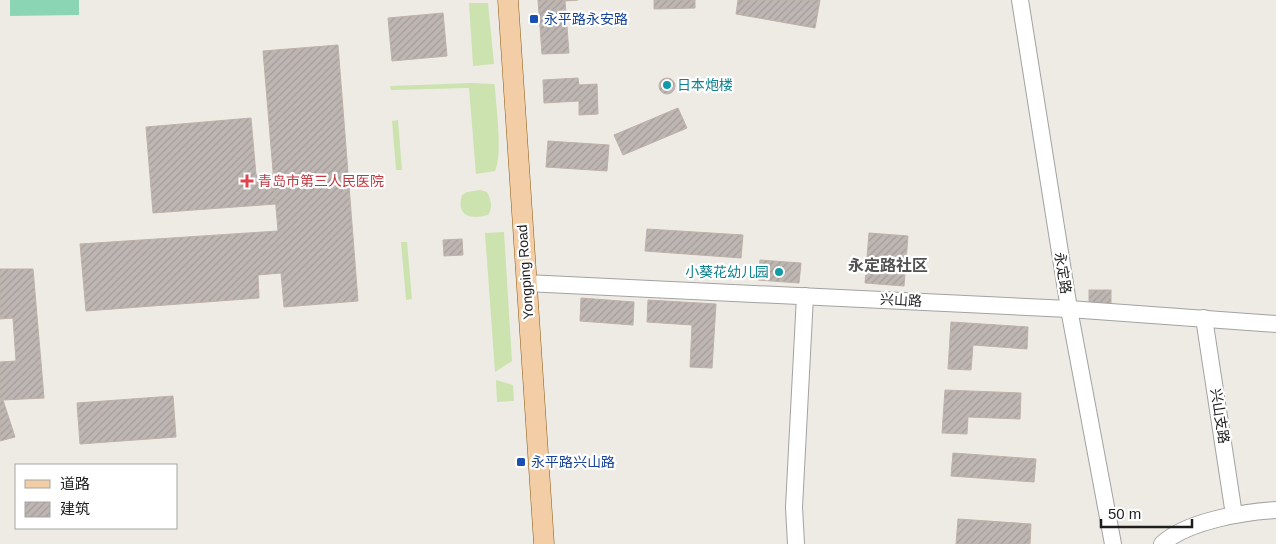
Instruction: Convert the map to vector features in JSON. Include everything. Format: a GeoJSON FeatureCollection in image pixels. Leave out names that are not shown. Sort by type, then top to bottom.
{"type":"FeatureCollection","features":[{"type":"Feature","properties":{"kind":"main road","name":"Yongping Road"},"geometry":{"type":"LineString","coordinates":[[508,0],[544,544]]}},
{"type":"Feature","properties":{"kind":"street","name":"永定路"},"geometry":{"type":"LineString","coordinates":[[1020,0],[1068,309],[1114,544]]}},
{"type":"Feature","properties":{"kind":"street","name":"兴山路"},"geometry":{"type":"LineString","coordinates":[[526,283],[1068,309],[1276,324]]}},
{"type":"Feature","properties":{"kind":"street"},"geometry":{"type":"LineString","coordinates":[[796,544],[794,507],[805,296]]}},
{"type":"Feature","properties":{"kind":"street","name":"兴山支路"},"geometry":{"type":"LineString","coordinates":[[1204,318],[1234,515]]}},
{"type":"Feature","properties":{"kind":"street"},"geometry":{"type":"LineString","coordinates":[[1162,544],[1175,534],[1218,518],[1276,510]]}},
{"type":"Feature","properties":{"kind":"green space"},"geometry":{"type":"Polygon","coordinates":[[[10,0],[79,0],[79,15],[10,16],[10,0]]]}},
{"type":"Feature","properties":{"kind":"green space"},"geometry":{"type":"Polygon","coordinates":[[[469,3],[488,3],[494,64],[473,66],[469,3]]]}},
{"type":"Feature","properties":{"kind":"green space"},"geometry":{"type":"Polygon","coordinates":[[[494,84],[498,130],[499,154],[495,171],[476,174],[469,88],[391,90],[390,86],[494,84]]]}},
{"type":"Feature","properties":{"kind":"green space"},"geometry":{"type":"Polygon","coordinates":[[[398,120],[402,170],[396,170],[392,121],[398,120]]]}},
{"type":"Feature","properties":{"kind":"green space"},"geometry":{"type":"Polygon","coordinates":[[[480,190],[487,192],[491,204],[490,212],[488,215],[476,217],[466,215],[461,208],[462,195],[467,192],[480,190]]]}},
{"type":"Feature","properties":{"kind":"green space"},"geometry":{"type":"Polygon","coordinates":[[[504,232],[512,361],[495,372],[485,233],[504,232]]]}},
{"type":"Feature","properties":{"kind":"green space"},"geometry":{"type":"Polygon","coordinates":[[[401,242],[407,242],[412,299],[406,300],[401,242]]]}},
{"type":"Feature","properties":{"kind":"green space"},"geometry":{"type":"Polygon","coordinates":[[[496,380],[513,385],[514,401],[497,402],[496,380]]]}},
{"type":"Feature","properties":{"kind":"building"},"geometry":{"type":"Polygon","coordinates":[[[538,0],[578,0],[565,1],[569,53],[542,54],[538,0]]]}},
{"type":"Feature","properties":{"kind":"building"},"geometry":{"type":"Polygon","coordinates":[[[654,0],[695,0],[695,8],[654,9],[654,0]]]}},
{"type":"Feature","properties":{"kind":"building"},"geometry":{"type":"Polygon","coordinates":[[[738,0],[820,0],[815,28],[736,14],[738,0]]]}},
{"type":"Feature","properties":{"kind":"building"},"geometry":{"type":"Polygon","coordinates":[[[443,13],[447,56],[392,61],[388,18],[443,13]]]}},
{"type":"Feature","properties":{"kind":"building"},"geometry":{"type":"Polygon","coordinates":[[[338,45],[358,301],[284,307],[281,273],[258,275],[259,298],[86,311],[80,244],[278,231],[263,51],[338,45]]]}},
{"type":"Feature","properties":{"kind":"building"},"geometry":{"type":"Polygon","coordinates":[[[578,78],[579,85],[597,84],[598,114],[579,115],[579,101],[544,103],[543,80],[578,78]]]}},
{"type":"Feature","properties":{"kind":"building","name":"日本炮楼"},"geometry":{"type":"Polygon","coordinates":[[[664,78],[670,78],[675,83],[673,92],[664,94],[659,89],[659,83],[664,78]]]}},
{"type":"Feature","properties":{"kind":"building"},"geometry":{"type":"Polygon","coordinates":[[[678,108],[687,128],[623,155],[614,135],[678,108]]]}},
{"type":"Feature","properties":{"kind":"building"},"geometry":{"type":"Polygon","coordinates":[[[251,118],[256,175],[273,174],[276,204],[153,213],[146,127],[251,118]]]}},
{"type":"Feature","properties":{"kind":"building"},"geometry":{"type":"Polygon","coordinates":[[[548,141],[609,145],[607,171],[546,167],[548,141]]]}},
{"type":"Feature","properties":{"kind":"building"},"geometry":{"type":"Polygon","coordinates":[[[647,229],[743,235],[741,258],[645,251],[647,229]]]}},
{"type":"Feature","properties":{"kind":"building"},"geometry":{"type":"Polygon","coordinates":[[[869,233],[908,236],[904,286],[865,283],[869,233]]]}},
{"type":"Feature","properties":{"kind":"building"},"geometry":{"type":"Polygon","coordinates":[[[462,239],[463,255],[444,256],[443,240],[462,239]]]}},
{"type":"Feature","properties":{"kind":"building","name":"小葵花幼儿园"},"geometry":{"type":"Polygon","coordinates":[[[760,260],[801,263],[799,283],[758,280],[760,260]]]}},
{"type":"Feature","properties":{"kind":"building"},"geometry":{"type":"Polygon","coordinates":[[[0,269],[33,269],[44,398],[3,400],[15,437],[0,441],[0,362],[16,361],[13,318],[0,319],[0,269]]]}},
{"type":"Feature","properties":{"kind":"building"},"geometry":{"type":"Polygon","coordinates":[[[1089,290],[1111,290],[1111,304],[1089,304],[1089,290]]]}},
{"type":"Feature","properties":{"kind":"building"},"geometry":{"type":"Polygon","coordinates":[[[581,298],[634,302],[633,325],[580,321],[581,298]]]}},
{"type":"Feature","properties":{"kind":"building"},"geometry":{"type":"Polygon","coordinates":[[[648,300],[716,304],[712,368],[690,367],[692,325],[647,322],[648,300]]]}},
{"type":"Feature","properties":{"kind":"building"},"geometry":{"type":"Polygon","coordinates":[[[951,322],[1028,327],[1027,349],[973,345],[971,370],[948,369],[951,322]]]}},
{"type":"Feature","properties":{"kind":"building"},"geometry":{"type":"Polygon","coordinates":[[[945,390],[1021,393],[1020,419],[968,417],[967,434],[942,433],[945,390]]]}},
{"type":"Feature","properties":{"kind":"building"},"geometry":{"type":"Polygon","coordinates":[[[173,396],[176,437],[80,444],[77,403],[173,396]]]}},
{"type":"Feature","properties":{"kind":"building"},"geometry":{"type":"Polygon","coordinates":[[[953,453],[1036,459],[1034,482],[951,476],[953,453]]]}},
{"type":"Feature","properties":{"kind":"building"},"geometry":{"type":"Polygon","coordinates":[[[958,519],[1031,524],[1030,544],[956,544],[958,519]]]}},
{"type":"Feature","properties":{"kind":"place","name":"永平路永安路"},"geometry":{"type":"Point","coordinates":[534,19]}},
{"type":"Feature","properties":{"kind":"place","name":"日本炮楼"},"geometry":{"type":"Point","coordinates":[667,85]}},
{"type":"Feature","properties":{"kind":"place","name":"青岛市第三人民医院"},"geometry":{"type":"Point","coordinates":[247,181]}},
{"type":"Feature","properties":{"kind":"place","name":"小葵花幼儿园"},"geometry":{"type":"Point","coordinates":[779,272]}},
{"type":"Feature","properties":{"kind":"place","name":"永平路兴山路"},"geometry":{"type":"Point","coordinates":[521,462]}},
{"type":"Feature","properties":{"kind":"district","name":"永定路社区"},"geometry":{"type":"Point","coordinates":[888,265]}}]}
